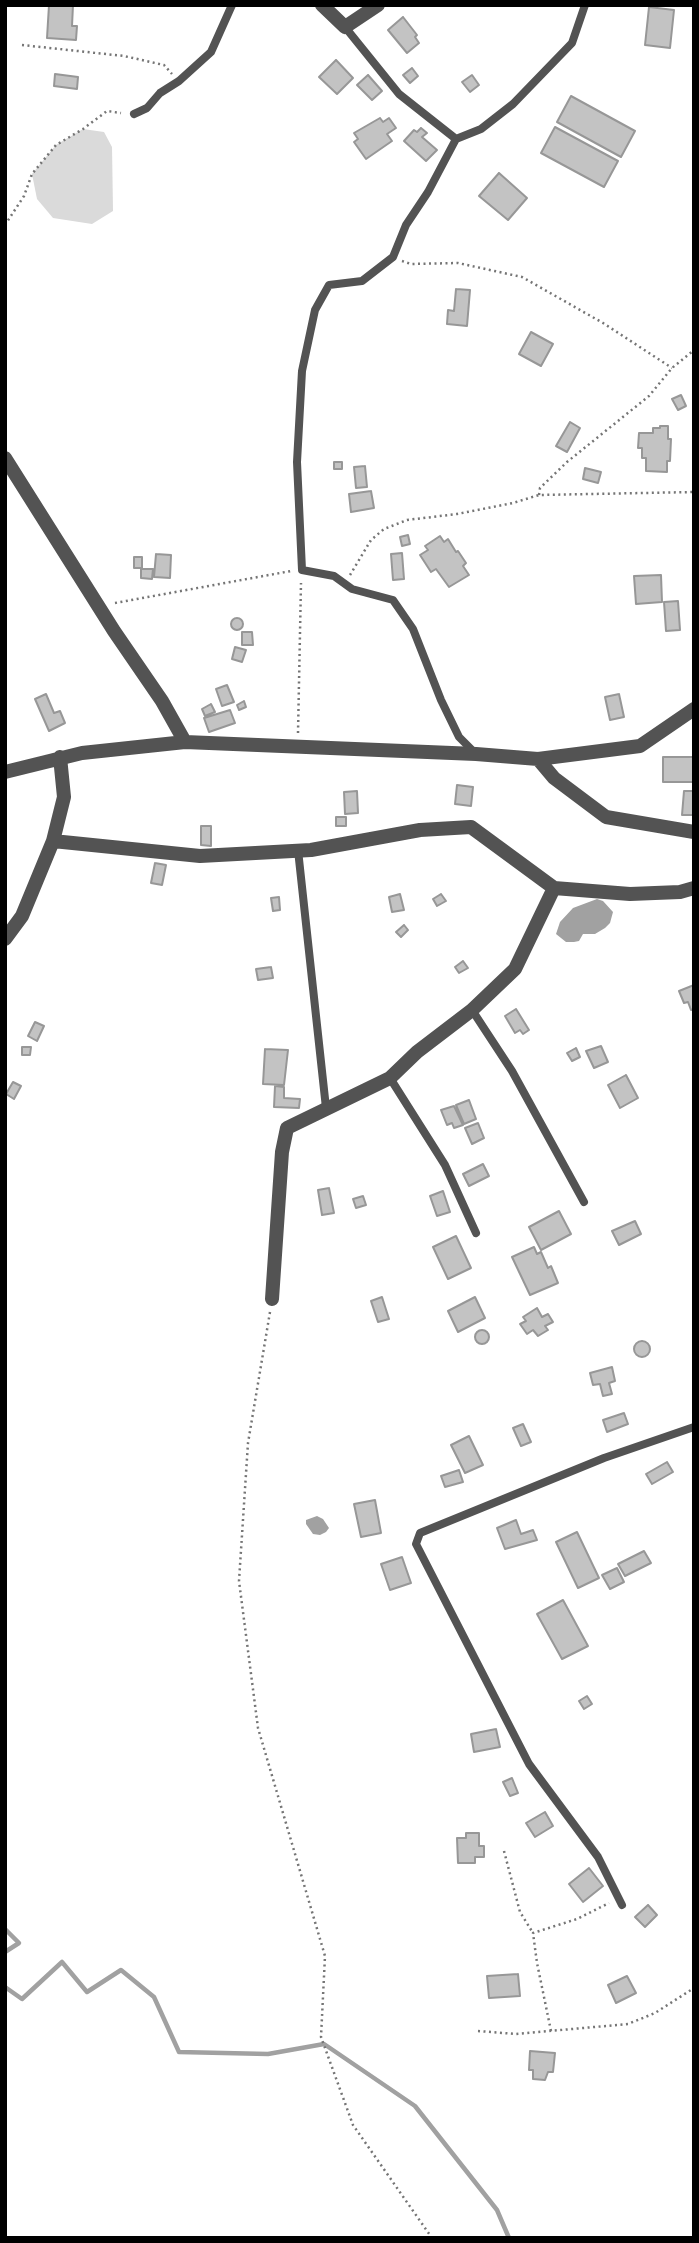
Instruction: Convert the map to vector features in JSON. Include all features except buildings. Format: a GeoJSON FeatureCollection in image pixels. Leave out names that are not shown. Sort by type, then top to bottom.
{"type":"FeatureCollection","features":[{"type":"Feature","properties":{"kind":"street"},"geometry":{"type":"LineString","coordinates":[[322,5],[345,27],[378,5]]}},
{"type":"Feature","properties":{"kind":"street"},"geometry":{"type":"LineString","coordinates":[[5,458],[98,606],[162,701],[185,742]]}},
{"type":"Feature","properties":{"kind":"street"},"geometry":{"type":"LineString","coordinates":[[5,772],[60,757],[185,742],[439,751],[538,759],[640,746],[694,709]]}},
{"type":"Feature","properties":{"kind":"street"},"geometry":{"type":"LineString","coordinates":[[5,939],[22,916],[52,841],[64,797],[60,757]]}},
{"type":"Feature","properties":{"kind":"street"},"geometry":{"type":"LineString","coordinates":[[538,759],[554,778],[606,817],[694,832]]}},
{"type":"Feature","properties":{"kind":"street"},"geometry":{"type":"LineString","coordinates":[[52,841],[200,856],[298,850],[420,831],[471,827],[554,888],[630,894],[680,892],[694,888]]}},
{"type":"Feature","properties":{"kind":"street"},"geometry":{"type":"LineString","coordinates":[[272,1299],[282,1152],[287,1128],[390,1078],[417,1052],[472,1010],[515,969],[554,888]]}},
{"type":"Feature","properties":{"kind":"lane"},"geometry":{"type":"LineString","coordinates":[[134,114],[147,108],[160,93],[179,81],[211,52],[232,5]]}},
{"type":"Feature","properties":{"kind":"lane"},"geometry":{"type":"LineString","coordinates":[[475,754],[459,737],[412,629],[393,600],[352,589],[334,576],[302,569],[297,462],[302,371],[314,310],[329,285],[362,281],[393,257],[406,225],[428,192],[456,139],[481,129],[513,104],[572,43],[585,5]]}},
{"type":"Feature","properties":{"kind":"lane"},"geometry":{"type":"LineString","coordinates":[[345,27],[399,94],[456,139]]}},
{"type":"Feature","properties":{"kind":"lane"},"geometry":{"type":"LineString","coordinates":[[298,850],[326,1108]]}},
{"type":"Feature","properties":{"kind":"lane"},"geometry":{"type":"LineString","coordinates":[[472,1010],[512,1071],[584,1202]]}},
{"type":"Feature","properties":{"kind":"lane"},"geometry":{"type":"LineString","coordinates":[[390,1078],[445,1165],[475,1233]]}},
{"type":"Feature","properties":{"kind":"lane"},"geometry":{"type":"LineString","coordinates":[[620,1902],[598,1857],[529,1764],[415,1544],[420,1533],[604,1458],[694,1427]]}},
{"type":"Feature","properties":{"kind":"path"},"geometry":{"type":"LineString","coordinates":[[22,45],[124,56],[164,65],[179,81]]}},
{"type":"Feature","properties":{"kind":"path"},"geometry":{"type":"LineString","coordinates":[[5,225],[24,196],[32,174],[56,145],[107,111],[134,114]]}},
{"type":"Feature","properties":{"kind":"path"},"geometry":{"type":"LineString","coordinates":[[393,257],[411,264],[458,262],[522,278],[603,323],[671,368]]}},
{"type":"Feature","properties":{"kind":"path"},"geometry":{"type":"LineString","coordinates":[[538,495],[540,488],[567,462],[623,419],[649,396],[671,368],[694,350]]}},
{"type":"Feature","properties":{"kind":"path"},"geometry":{"type":"LineString","coordinates":[[344,583],[371,540],[384,529],[407,520],[457,514],[538,495],[694,492]]}},
{"type":"Feature","properties":{"kind":"path"},"geometry":{"type":"LineString","coordinates":[[98,606],[302,569],[297,747]]}},
{"type":"Feature","properties":{"kind":"path"},"geometry":{"type":"LineString","coordinates":[[272,1299],[248,1443],[239,1581],[258,1728],[324,1956],[321,2037],[353,2125],[432,2238]]}},
{"type":"Feature","properties":{"kind":"path"},"geometry":{"type":"LineString","coordinates":[[504,1852],[520,1912],[533,1933],[551,2031]]}},
{"type":"Feature","properties":{"kind":"path"},"geometry":{"type":"LineString","coordinates":[[533,1933],[620,1902]]}},
{"type":"Feature","properties":{"kind":"path"},"geometry":{"type":"LineString","coordinates":[[478,2031],[516,2034],[628,2024],[655,2013],[694,1988]]}},
{"type":"Feature","properties":{"kind":"shaded area"},"geometry":{"type":"Polygon","coordinates":[[[83,129],[104,132],[112,147],[113,211],[92,224],[53,218],[37,199],[32,174],[56,145],[83,129]]]}},
{"type":"Feature","properties":{"kind":"shaded area"},"geometry":{"type":"Polygon","coordinates":[[[597,899],[603,901],[613,912],[610,923],[605,928],[595,934],[583,934],[579,941],[574,942],[566,942],[556,934],[560,922],[573,908],[597,899]]]}},
{"type":"Feature","properties":{"kind":"shaded area"},"geometry":{"type":"Polygon","coordinates":[[[317,1516],[323,1519],[329,1528],[320,1535],[313,1534],[306,1524],[306,1520],[317,1516]]]}},
{"type":"Feature","properties":{"kind":"waterway"},"geometry":{"type":"LineString","coordinates":[[5,1929],[19,1943],[5,1952]]}},
{"type":"Feature","properties":{"kind":"waterway"},"geometry":{"type":"LineString","coordinates":[[5,1987],[22,1999],[62,1962],[87,1992],[121,1970],[154,1997],[179,2052],[268,2054],[324,2044],[415,2106],[497,2210],[509,2238]]}}]}
